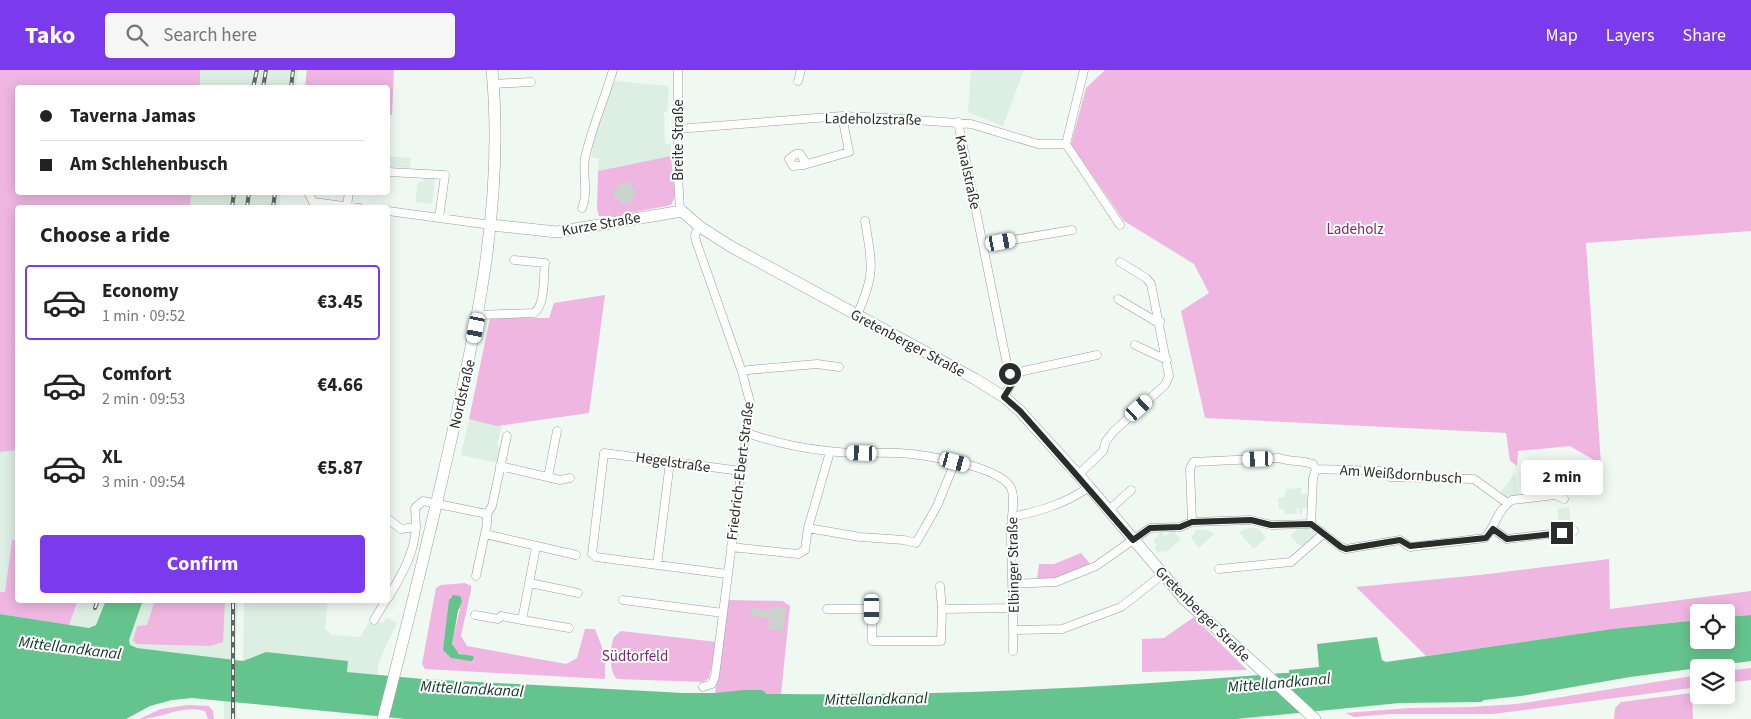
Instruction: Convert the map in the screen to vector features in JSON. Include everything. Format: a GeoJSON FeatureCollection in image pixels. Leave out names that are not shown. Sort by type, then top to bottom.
{"type":"FeatureCollection","features":[{"type":"Feature","properties":{"kind":"main road","name":"Nordstraße"},"geometry":{"type":"LineString","coordinates":[[383,719],[437,503],[479,315],[491,224],[495,147],[492,70]]}},
{"type":"Feature","properties":{"kind":"main road","name":"Kurze Straße"},"geometry":{"type":"LineString","coordinates":[[491,224],[557,232],[680,210]]}},
{"type":"Feature","properties":{"kind":"main road","name":"Gretenberger Straße"},"geometry":{"type":"LineString","coordinates":[[680,210],[730,246],[971,376],[1004,397],[1020,411],[1089,487],[1162,574],[1210,624],[1314,718]]}},
{"type":"Feature","properties":{"kind":"street"},"geometry":{"type":"LineString","coordinates":[[582,208],[586,196],[584,162],[592,126],[613,70]]}},
{"type":"Feature","properties":{"kind":"street","name":"Breite Straße"},"geometry":{"type":"LineString","coordinates":[[678,70],[677,129],[680,210]]}},
{"type":"Feature","properties":{"kind":"street"},"geometry":{"type":"LineString","coordinates":[[798,81],[800,70]]}},
{"type":"Feature","properties":{"kind":"street"},"geometry":{"type":"LineString","coordinates":[[1084,70],[1066,144],[1120,225]]}},
{"type":"Feature","properties":{"kind":"street"},"geometry":{"type":"LineString","coordinates":[[493,84],[532,82]]}},
{"type":"Feature","properties":{"kind":"street"},"geometry":{"type":"LineString","coordinates":[[806,163],[849,152],[842,116]]}},
{"type":"Feature","properties":{"kind":"street","name":"Ladeholzstraße"},"geometry":{"type":"LineString","coordinates":[[677,129],[842,116],[958,122],[971,124],[1038,144],[1066,144]]}},
{"type":"Feature","properties":{"kind":"street","name":"Kanalstraße"},"geometry":{"type":"LineString","coordinates":[[958,122],[1012,384],[1004,397]]}},
{"type":"Feature","properties":{"kind":"street"},"geometry":{"type":"LineString","coordinates":[[390,172],[445,175],[439,218]]}},
{"type":"Feature","properties":{"kind":"street"},"geometry":{"type":"LineString","coordinates":[[310,195],[314,202],[339,205]]}},
{"type":"Feature","properties":{"kind":"street"},"geometry":{"type":"LineString","coordinates":[[390,211],[491,224]]}},
{"type":"Feature","properties":{"kind":"street"},"geometry":{"type":"LineString","coordinates":[[857,315],[868,290],[871,273],[865,221]]}},
{"type":"Feature","properties":{"kind":"street","name":"Friedrich-Ebert-Straße"},"geometry":{"type":"LineString","coordinates":[[700,226],[695,235],[696,241],[742,372],[750,402],[714,681],[708,686],[702,687]]}},
{"type":"Feature","properties":{"kind":"street"},"geometry":{"type":"LineString","coordinates":[[984,245],[1072,230]]}},
{"type":"Feature","properties":{"kind":"street"},"geometry":{"type":"LineString","coordinates":[[479,315],[534,313],[538,310],[541,303],[544,263],[514,260]]}},
{"type":"Feature","properties":{"kind":"street"},"geometry":{"type":"LineString","coordinates":[[1078,475],[1103,451],[1106,440],[1114,431],[1165,385],[1169,376],[1160,322],[1151,284],[1146,278],[1120,262]]}},
{"type":"Feature","properties":{"kind":"street"},"geometry":{"type":"LineString","coordinates":[[1118,299],[1160,322]]}},
{"type":"Feature","properties":{"kind":"street"},"geometry":{"type":"LineString","coordinates":[[1135,345],[1167,360]]}},
{"type":"Feature","properties":{"kind":"street"},"geometry":{"type":"LineString","coordinates":[[1010,374],[1096,355]]}},
{"type":"Feature","properties":{"kind":"street"},"geometry":{"type":"LineString","coordinates":[[742,372],[816,364],[839,367]]}},
{"type":"Feature","properties":{"kind":"street"},"geometry":{"type":"LineString","coordinates":[[548,477],[558,432]]}},
{"type":"Feature","properties":{"kind":"street"},"geometry":{"type":"LineString","coordinates":[[747,433],[795,446],[830,452],[911,454],[955,462],[936,506],[916,543],[904,540],[860,537],[808,528]]}},
{"type":"Feature","properties":{"kind":"street"},"geometry":{"type":"LineString","coordinates":[[476,576],[485,534],[487,514],[492,506],[507,436]]}},
{"type":"Feature","properties":{"kind":"street"},"geometry":{"type":"LineString","coordinates":[[731,546],[798,554],[805,550],[808,528],[830,452]]}},
{"type":"Feature","properties":{"kind":"street","name":"Hegelstraße"},"geometry":{"type":"LineString","coordinates":[[657,565],[596,557],[592,554],[604,453],[741,471]]}},
{"type":"Feature","properties":{"kind":"street","name":"Am Weißdornbusch"},"geometry":{"type":"LineString","coordinates":[[1192,522],[1190,469],[1192,462],[1279,458],[1286,461],[1303,460],[1312,464],[1316,469],[1380,471],[1390,477],[1474,479],[1507,503]]}},
{"type":"Feature","properties":{"kind":"street"},"geometry":{"type":"LineString","coordinates":[[670,462],[657,565],[727,574]]}},
{"type":"Feature","properties":{"kind":"street","name":"Elbinger Straße"},"geometry":{"type":"LineString","coordinates":[[955,462],[990,473],[1006,482],[1011,488],[1011,577],[1014,584],[1013,650]]}},
{"type":"Feature","properties":{"kind":"street"},"geometry":{"type":"LineString","coordinates":[[500,466],[560,480],[570,478]]}},
{"type":"Feature","properties":{"kind":"street"},"geometry":{"type":"LineString","coordinates":[[1311,524],[1313,478],[1316,469]]}},
{"type":"Feature","properties":{"kind":"street"},"geometry":{"type":"LineString","coordinates":[[1012,517],[1039,512],[1068,501],[1089,487]]}},
{"type":"Feature","properties":{"kind":"street"},"geometry":{"type":"LineString","coordinates":[[1109,510],[1131,490]]}},
{"type":"Feature","properties":{"kind":"street"},"geometry":{"type":"LineString","coordinates":[[1014,584],[1056,582],[1096,566],[1150,528],[1180,527],[1192,522],[1251,520],[1271,525],[1311,524],[1341,547],[1353,549],[1371,543],[1400,540],[1410,546],[1486,538],[1493,529],[1493,522],[1507,503],[1512,500],[1555,495],[1564,499]]}},
{"type":"Feature","properties":{"kind":"street"},"geometry":{"type":"LineString","coordinates":[[390,594],[411,558],[415,542],[414,512],[416,505],[423,502],[437,503],[487,514]]}},
{"type":"Feature","properties":{"kind":"street"},"geometry":{"type":"LineString","coordinates":[[390,521],[401,529],[416,527]]}},
{"type":"Feature","properties":{"kind":"street"},"geometry":{"type":"LineString","coordinates":[[1493,529],[1507,539],[1574,531]]}},
{"type":"Feature","properties":{"kind":"street"},"geometry":{"type":"LineString","coordinates":[[485,534],[576,555]]}},
{"type":"Feature","properties":{"kind":"street"},"geometry":{"type":"LineString","coordinates":[[1219,568],[1292,562],[1323,534]]}},
{"type":"Feature","properties":{"kind":"street"},"geometry":{"type":"LineString","coordinates":[[522,620],[536,547]]}},
{"type":"Feature","properties":{"kind":"street"},"geometry":{"type":"LineString","coordinates":[[1014,630],[1062,629],[1121,607],[1162,574]]}},
{"type":"Feature","properties":{"kind":"street"},"geometry":{"type":"LineString","coordinates":[[530,583],[578,593]]}},
{"type":"Feature","properties":{"kind":"street"},"geometry":{"type":"LineString","coordinates":[[827,609],[872,609],[872,641],[941,641],[942,609],[940,586]]}},
{"type":"Feature","properties":{"kind":"street"},"geometry":{"type":"LineString","coordinates":[[623,600],[723,613]]}},
{"type":"Feature","properties":{"kind":"street"},"geometry":{"type":"LineString","coordinates":[[374,620],[385,603]]}},
{"type":"Feature","properties":{"kind":"street"},"geometry":{"type":"LineString","coordinates":[[942,609],[1013,608]]}},
{"type":"Feature","properties":{"kind":"street"},"geometry":{"type":"LineString","coordinates":[[475,615],[498,619],[501,616],[569,628]]}},
{"type":"Feature","properties":{"kind":"shaded area"},"geometry":{"type":"Polygon","coordinates":[[[0,70],[298,70],[296,85],[15,85],[15,195],[281,195],[279,205],[15,205],[15,540],[12,540],[5,593],[0,592],[0,70]]]}},
{"type":"Feature","properties":{"kind":"shaded area"},"geometry":{"type":"Polygon","coordinates":[[[971,70],[1024,70],[1003,126],[968,112],[971,70]]]}},
{"type":"Feature","properties":{"kind":"shaded area"},"geometry":{"type":"Polygon","coordinates":[[[615,81],[669,86],[667,112],[664,112],[665,144],[671,144],[671,156],[598,171],[599,159],[591,157],[598,121],[615,81]]]}},
{"type":"Feature","properties":{"kind":"shaded area"},"geometry":{"type":"Polygon","coordinates":[[[390,156],[411,158],[410,168],[390,167],[390,156]]]}},
{"type":"Feature","properties":{"kind":"shaded area"},"geometry":{"type":"Polygon","coordinates":[[[424,178],[435,178],[432,204],[415,202],[418,182],[423,182],[424,178]]]}},
{"type":"Feature","properties":{"kind":"shaded area"},"geometry":{"type":"Polygon","coordinates":[[[469,419],[502,425],[497,444],[501,450],[498,463],[461,455],[469,419]]]}},
{"type":"Feature","properties":{"kind":"shaded area"},"geometry":{"type":"Polygon","coordinates":[[[1515,473],[1518,497],[1505,499],[1499,494],[1515,473]]]}},
{"type":"Feature","properties":{"kind":"shaded area"},"geometry":{"type":"Polygon","coordinates":[[[1301,488],[1301,494],[1307,494],[1308,508],[1302,508],[1302,514],[1299,514],[1299,509],[1297,508],[1297,514],[1285,514],[1284,509],[1279,509],[1278,498],[1284,497],[1286,489],[1301,488]]]}},
{"type":"Feature","properties":{"kind":"shaded area"},"geometry":{"type":"Polygon","coordinates":[[[1569,507],[1571,527],[1563,528],[1562,522],[1559,523],[1557,509],[1569,507]]]}},
{"type":"Feature","properties":{"kind":"shaded area"},"geometry":{"type":"Polygon","coordinates":[[[1306,527],[1316,537],[1302,548],[1290,536],[1296,530],[1302,530],[1306,527]]]}},
{"type":"Feature","properties":{"kind":"shaded area"},"geometry":{"type":"Polygon","coordinates":[[[1243,529],[1259,529],[1266,538],[1254,549],[1239,533],[1243,529]]]}},
{"type":"Feature","properties":{"kind":"shaded area"},"geometry":{"type":"Polygon","coordinates":[[[1196,530],[1208,530],[1214,534],[1199,548],[1191,538],[1196,530]]]}},
{"type":"Feature","properties":{"kind":"shaded area"},"geometry":{"type":"Polygon","coordinates":[[[1161,532],[1165,536],[1174,532],[1181,539],[1165,553],[1162,550],[1158,553],[1154,548],[1157,545],[1153,541],[1161,532]]]}},
{"type":"Feature","properties":{"kind":"shaded area"},"geometry":{"type":"Polygon","coordinates":[[[77,603],[105,603],[96,625],[89,628],[69,625],[77,603]]]}},
{"type":"Feature","properties":{"kind":"shaded area"},"geometry":{"type":"Polygon","coordinates":[[[142,603],[238,603],[236,642],[237,719],[224,719],[223,659],[137,648],[130,645],[128,640],[142,603]]]}},
{"type":"Feature","properties":{"kind":"shaded area"},"geometry":{"type":"Polygon","coordinates":[[[244,603],[328,603],[325,629],[332,635],[360,637],[371,619],[383,623],[386,618],[397,622],[378,664],[378,675],[347,672],[348,661],[266,652],[243,661],[244,603]]]}},
{"type":"Feature","properties":{"kind":"green space"},"geometry":{"type":"Polygon","coordinates":[[[0,70],[200,70],[200,85],[15,85],[15,195],[191,195],[190,205],[15,205],[15,450],[0,452],[0,70]]]}},
{"type":"Feature","properties":{"kind":"green space"},"geometry":{"type":"Polygon","coordinates":[[[307,70],[394,70],[392,115],[390,115],[390,85],[305,85],[307,70]]]}},
{"type":"Feature","properties":{"kind":"green space","name":"Ladeholz"},"geometry":{"type":"Polygon","coordinates":[[[1105,70],[1751,70],[1751,231],[1586,243],[1601,464],[1570,446],[1518,451],[1517,466],[1510,461],[1506,433],[1205,418],[1181,311],[1209,293],[1194,264],[1124,221],[1071,144],[1086,88],[1105,70]]]}},
{"type":"Feature","properties":{"kind":"green space"},"geometry":{"type":"Polygon","coordinates":[[[671,156],[675,197],[671,205],[615,216],[599,216],[597,209],[598,171],[671,156]]]}},
{"type":"Feature","properties":{"kind":"green space"},"geometry":{"type":"Polygon","coordinates":[[[605,295],[589,413],[497,426],[469,419],[490,318],[549,318],[554,303],[605,295]]]}},
{"type":"Feature","properties":{"kind":"green space"},"geometry":{"type":"Polygon","coordinates":[[[12,540],[15,540],[15,603],[77,603],[69,625],[0,614],[0,592],[5,592],[12,540]]]}},
{"type":"Feature","properties":{"kind":"green space"},"geometry":{"type":"Polygon","coordinates":[[[1081,553],[1092,566],[1054,580],[1037,580],[1039,564],[1054,564],[1081,553]]]}},
{"type":"Feature","properties":{"kind":"green space"},"geometry":{"type":"Polygon","coordinates":[[[1609,559],[1610,609],[1751,591],[1751,615],[1735,616],[1735,604],[1690,604],[1690,621],[1612,629],[1426,656],[1356,587],[1480,575],[1609,559]]]}},
{"type":"Feature","properties":{"kind":"green space"},"geometry":{"type":"Polygon","coordinates":[[[465,583],[471,586],[461,636],[467,646],[566,664],[577,658],[585,629],[595,629],[605,655],[605,679],[425,669],[422,664],[436,588],[441,585],[465,583]],[[451,596],[449,602],[451,658],[473,660],[474,658],[457,652],[453,646],[452,642],[460,609],[451,596]]]}},
{"type":"Feature","properties":{"kind":"green space"},"geometry":{"type":"Polygon","coordinates":[[[729,600],[783,601],[790,606],[781,694],[715,693],[729,600]]]}},
{"type":"Feature","properties":{"kind":"green space"},"geometry":{"type":"Polygon","coordinates":[[[154,603],[225,603],[223,642],[210,646],[137,644],[133,640],[137,626],[147,625],[154,603]]]}},
{"type":"Feature","properties":{"kind":"green space"},"geometry":{"type":"Polygon","coordinates":[[[1194,617],[1247,670],[1142,672],[1142,639],[1164,638],[1194,617]]]}},
{"type":"Feature","properties":{"kind":"green space","name":"Südtorfeld"},"geometry":{"type":"Polygon","coordinates":[[[621,631],[717,642],[709,678],[703,682],[617,679],[612,670],[611,653],[614,637],[621,631]]]}},
{"type":"Feature","properties":{"kind":"green space"},"geometry":{"type":"Polygon","coordinates":[[[1751,668],[1751,680],[1735,682],[1735,670],[1751,668]]]}},
{"type":"Feature","properties":{"kind":"green space"},"geometry":{"type":"Polygon","coordinates":[[[1690,676],[1690,688],[1493,714],[1390,714],[1354,717],[1345,713],[1410,708],[1517,704],[1690,676]]]}},
{"type":"Feature","properties":{"kind":"green space"},"geometry":{"type":"Polygon","coordinates":[[[1690,693],[1693,719],[1614,719],[1615,708],[1621,702],[1690,693]]]}},
{"type":"Feature","properties":{"kind":"green space"},"geometry":{"type":"Polygon","coordinates":[[[187,705],[209,706],[213,711],[214,719],[208,719],[205,711],[188,709],[139,719],[161,709],[187,705]]]}},
{"type":"Feature","properties":{"kind":"water"},"geometry":{"type":"Polygon","coordinates":[[[453,595],[460,596],[462,601],[458,611],[452,644],[459,654],[473,656],[474,659],[471,661],[451,658],[443,650],[449,600],[453,595]]]}},
{"type":"Feature","properties":{"kind":"water","name":"Mittellandkanal"},"geometry":{"type":"Polygon","coordinates":[[[105,603],[142,603],[129,640],[130,645],[137,648],[243,661],[266,652],[348,661],[347,672],[423,679],[683,693],[762,690],[767,694],[907,694],[1033,690],[1221,678],[1289,673],[1289,670],[1319,667],[1317,644],[1377,637],[1382,660],[1386,662],[1612,629],[1690,621],[1690,649],[1735,649],[1735,616],[1751,615],[1751,661],[1735,663],[1735,659],[1690,659],[1690,669],[1630,677],[1521,696],[1484,700],[1481,702],[1400,703],[1236,719],[406,719],[192,698],[172,700],[150,706],[126,719],[0,719],[0,614],[89,628],[96,625],[105,603]]]}},
{"type":"Feature","properties":{"kind":"building"},"geometry":{"type":"Polygon","coordinates":[[[631,182],[632,189],[635,188],[636,195],[632,196],[633,202],[620,204],[619,198],[614,198],[613,189],[619,188],[618,184],[631,182]]]}},
{"type":"Feature","properties":{"kind":"building"},"geometry":{"type":"Polygon","coordinates":[[[771,606],[786,608],[783,631],[768,629],[770,619],[750,616],[752,608],[771,610],[771,606]]]}},
{"type":"Feature","properties":{"kind":"railway"},"geometry":{"type":"LineString","coordinates":[[254,85],[257,70]]}},
{"type":"Feature","properties":{"kind":"railway"},"geometry":{"type":"LineString","coordinates":[[264,85],[266,70]]}},
{"type":"Feature","properties":{"kind":"railway"},"geometry":{"type":"LineString","coordinates":[[291,85],[293,70]]}},
{"type":"Feature","properties":{"kind":"railway"},"geometry":{"type":"LineString","coordinates":[[232,205],[234,195]]}},
{"type":"Feature","properties":{"kind":"railway"},"geometry":{"type":"LineString","coordinates":[[247,205],[249,195]]}},
{"type":"Feature","properties":{"kind":"railway"},"geometry":{"type":"LineString","coordinates":[[273,205],[275,195]]}},
{"type":"Feature","properties":{"kind":"railway"},"geometry":{"type":"LineString","coordinates":[[95,608],[97,603]]}},
{"type":"Feature","properties":{"kind":"railway"},"geometry":{"type":"LineString","coordinates":[[233,603],[233,719]]}},
{"type":"Feature","properties":{"kind":"route"},"geometry":{"type":"LineString","coordinates":[[1010,374],[1012,384],[1004,397],[1020,411],[1109,510],[1133,540],[1150,528],[1180,527],[1192,522],[1251,520],[1267,525],[1311,524],[1346,549],[1353,549],[1371,543],[1400,540],[1410,546],[1486,538],[1493,529],[1507,539],[1562,533]]}}]}
